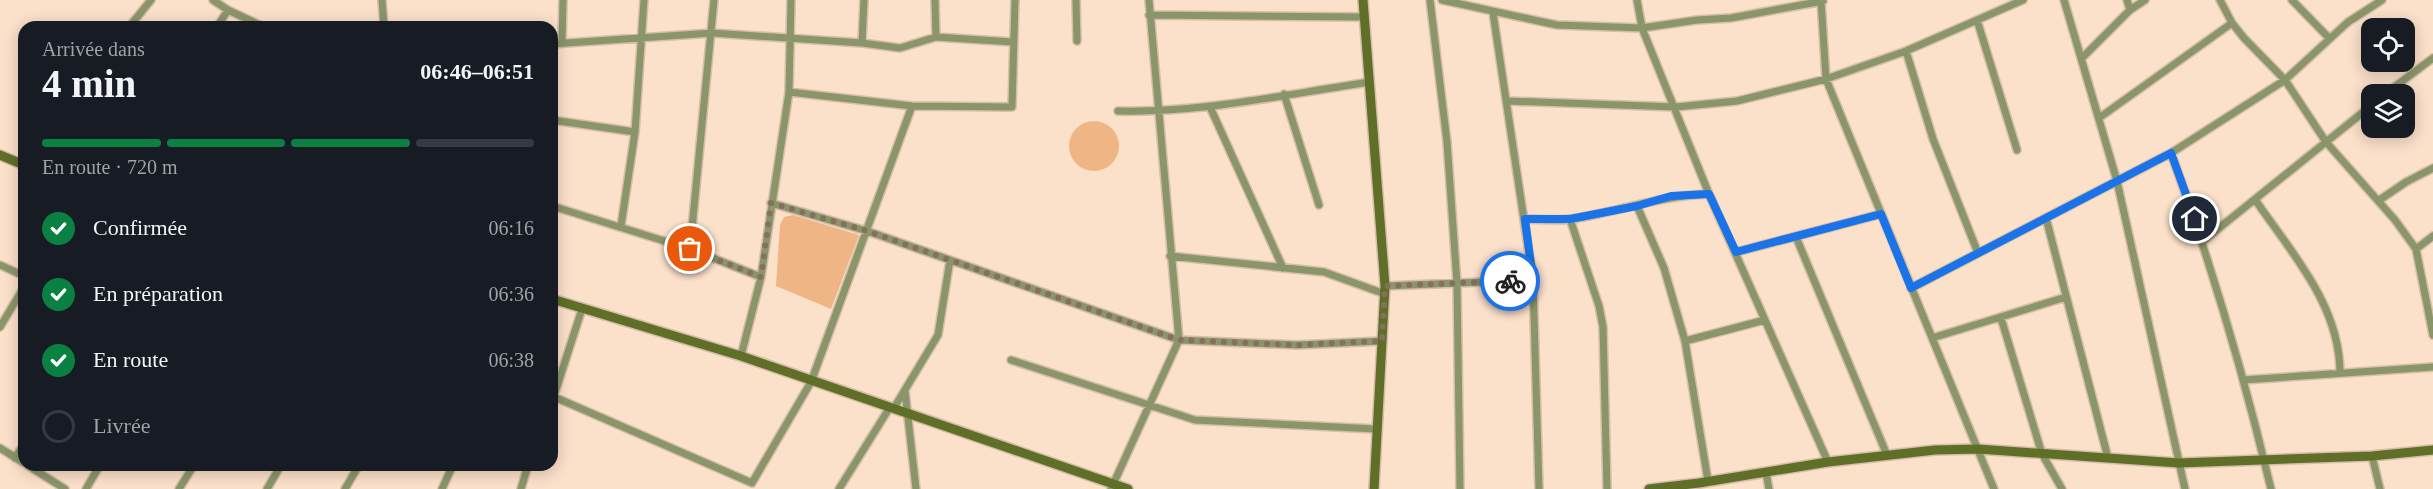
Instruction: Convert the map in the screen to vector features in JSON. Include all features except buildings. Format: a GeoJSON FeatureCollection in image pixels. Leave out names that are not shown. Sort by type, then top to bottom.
{"type":"FeatureCollection","features":[{"type":"Feature","properties":{"kind":"street"},"geometry":{"type":"LineString","coordinates":[[134,21],[151,0]]}},
{"type":"Feature","properties":{"kind":"street"},"geometry":{"type":"LineString","coordinates":[[213,0],[251,21]]}},
{"type":"Feature","properties":{"kind":"street"},"geometry":{"type":"LineString","coordinates":[[382,0],[384,21]]}},
{"type":"Feature","properties":{"kind":"street"},"geometry":{"type":"LineString","coordinates":[[562,43],[563,0]]}},
{"type":"Feature","properties":{"kind":"street"},"geometry":{"type":"LineString","coordinates":[[621,226],[635,132],[644,0]]}},
{"type":"Feature","properties":{"kind":"street"},"geometry":{"type":"LineString","coordinates":[[690,249],[714,0]]}},
{"type":"Feature","properties":{"kind":"street"},"geometry":{"type":"LineString","coordinates":[[741,356],[761,277],[789,92],[791,0]]}},
{"type":"Feature","properties":{"kind":"street"},"geometry":{"type":"LineString","coordinates":[[862,42],[864,0]]}},
{"type":"Feature","properties":{"kind":"street"},"geometry":{"type":"LineString","coordinates":[[935,0],[936,37]]}},
{"type":"Feature","properties":{"kind":"street"},"geometry":{"type":"LineString","coordinates":[[789,92],[912,106],[1012,107],[1015,0]]}},
{"type":"Feature","properties":{"kind":"street"},"geometry":{"type":"LineString","coordinates":[[1076,0],[1077,41]]}},
{"type":"Feature","properties":{"kind":"street"},"geometry":{"type":"LineString","coordinates":[[1113,487],[1147,406],[1179,340],[1149,0]]}},
{"type":"Feature","properties":{"kind":"street"},"geometry":{"type":"LineString","coordinates":[[1363,0],[1385,290],[1374,489]]}},
{"type":"Feature","properties":{"kind":"street"},"geometry":{"type":"LineString","coordinates":[[1430,0],[1447,142],[1458,283],[1460,489]]}},
{"type":"Feature","properties":{"kind":"street"},"geometry":{"type":"LineString","coordinates":[[1442,0],[1493,13],[1557,25],[1642,28],[1697,20],[1731,18],[1823,1],[1826,79],[1994,489]]}},
{"type":"Feature","properties":{"kind":"street"},"geometry":{"type":"LineString","coordinates":[[1637,0],[1642,28],[1676,107],[1709,194],[1828,462]]}},
{"type":"Feature","properties":{"kind":"street"},"geometry":{"type":"LineString","coordinates":[[1507,101],[1676,107],[1737,101],[1826,79],[1906,51],[2023,0]]}},
{"type":"Feature","properties":{"kind":"street"},"geometry":{"type":"LineString","coordinates":[[2064,0],[2117,181],[2185,489]]}},
{"type":"Feature","properties":{"kind":"street"},"geometry":{"type":"LineString","coordinates":[[2127,0],[2130,10]]}},
{"type":"Feature","properties":{"kind":"street"},"geometry":{"type":"LineString","coordinates":[[2082,58],[2130,10],[2145,0]]}},
{"type":"Feature","properties":{"kind":"street"},"geometry":{"type":"LineString","coordinates":[[2220,0],[2232,23],[2285,80],[2326,142],[2378,201],[2416,249],[2431,312],[2433,335]]}},
{"type":"Feature","properties":{"kind":"street"},"geometry":{"type":"LineString","coordinates":[[2292,0],[2329,38]]}},
{"type":"Feature","properties":{"kind":"street"},"geometry":{"type":"LineString","coordinates":[[1911,288],[2171,153],[2285,80],[2355,16],[2382,0]]}},
{"type":"Feature","properties":{"kind":"street"},"geometry":{"type":"LineString","coordinates":[[221,21],[228,10]]}},
{"type":"Feature","properties":{"kind":"street"},"geometry":{"type":"LineString","coordinates":[[1493,13],[1533,280],[1539,489]]}},
{"type":"Feature","properties":{"kind":"street"},"geometry":{"type":"LineString","coordinates":[[1149,15],[1364,17]]}},
{"type":"Feature","properties":{"kind":"street"},"geometry":{"type":"LineString","coordinates":[[1977,20],[2017,150]]}},
{"type":"Feature","properties":{"kind":"street"},"geometry":{"type":"LineString","coordinates":[[2099,118],[2232,23]]}},
{"type":"Feature","properties":{"kind":"street"},"geometry":{"type":"LineString","coordinates":[[558,44],[712,33],[862,42],[900,48],[936,37],[1013,42]]}},
{"type":"Feature","properties":{"kind":"street"},"geometry":{"type":"LineString","coordinates":[[1906,51],[1934,139],[1978,253]]}},
{"type":"Feature","properties":{"kind":"street"},"geometry":{"type":"LineString","coordinates":[[2398,84],[2433,58]]}},
{"type":"Feature","properties":{"kind":"street"},"geometry":{"type":"LineString","coordinates":[[1118,111],[1158,112],[1371,82]]}},
{"type":"Feature","properties":{"kind":"street"},"geometry":{"type":"LineString","coordinates":[[1284,94],[1319,205]]}},
{"type":"Feature","properties":{"kind":"street"},"geometry":{"type":"LineString","coordinates":[[558,400],[752,483],[811,382],[912,106]]}},
{"type":"Feature","properties":{"kind":"street"},"geometry":{"type":"LineString","coordinates":[[1210,106],[1283,268]]}},
{"type":"Feature","properties":{"kind":"street"},"geometry":{"type":"LineString","coordinates":[[2203,241],[2256,201],[2361,114]]}},
{"type":"Feature","properties":{"kind":"street"},"geometry":{"type":"LineString","coordinates":[[558,121],[635,132]]}},
{"type":"Feature","properties":{"kind":"street"},"geometry":{"type":"LineString","coordinates":[[2171,153],[2203,241],[2265,460],[2271,489]]}},
{"type":"Feature","properties":{"kind":"street"},"geometry":{"type":"LineString","coordinates":[[0,155],[18,161]]}},
{"type":"Feature","properties":{"kind":"street"},"geometry":{"type":"LineString","coordinates":[[2378,201],[2406,182],[2433,168]]}},
{"type":"Feature","properties":{"kind":"street"},"geometry":{"type":"LineString","coordinates":[[1525,219],[1570,219],[1637,206],[1671,196],[1709,194]]}},
{"type":"Feature","properties":{"kind":"street"},"geometry":{"type":"LineString","coordinates":[[2256,201],[2321,296],[2338,343],[2340,373]]}},
{"type":"Feature","properties":{"kind":"street"},"geometry":{"type":"LineString","coordinates":[[771,203],[867,231],[1179,340],[1297,345],[1382,341]]}},
{"type":"Feature","properties":{"kind":"street"},"geometry":{"type":"LineString","coordinates":[[1637,206],[1664,268],[1685,341],[1702,485]]}},
{"type":"Feature","properties":{"kind":"street"},"geometry":{"type":"LineString","coordinates":[[558,208],[690,249],[761,277]]}},
{"type":"Feature","properties":{"kind":"street"},"geometry":{"type":"LineString","coordinates":[[1736,252],[1881,214]]}},
{"type":"Feature","properties":{"kind":"street"},"geometry":{"type":"LineString","coordinates":[[2046,218],[2108,458]]}},
{"type":"Feature","properties":{"kind":"street"},"geometry":{"type":"LineString","coordinates":[[1570,219],[1599,306],[1603,327],[1607,489]]}},
{"type":"Feature","properties":{"kind":"street"},"geometry":{"type":"LineString","coordinates":[[2416,249],[2433,236]]}},
{"type":"Feature","properties":{"kind":"street"},"geometry":{"type":"LineString","coordinates":[[1796,237],[1887,455]]}},
{"type":"Feature","properties":{"kind":"street"},"geometry":{"type":"LineString","coordinates":[[1170,256],[1324,272],[1385,290],[1458,283],[1533,280]]}},
{"type":"Feature","properties":{"kind":"street"},"geometry":{"type":"LineString","coordinates":[[839,489],[938,335],[950,260]]}},
{"type":"Feature","properties":{"kind":"street"},"geometry":{"type":"LineString","coordinates":[[0,265],[18,273]]}},
{"type":"Feature","properties":{"kind":"street"},"geometry":{"type":"LineString","coordinates":[[0,327],[18,297]]}},
{"type":"Feature","properties":{"kind":"street"},"geometry":{"type":"LineString","coordinates":[[1932,338],[2066,297]]}},
{"type":"Feature","properties":{"kind":"street"},"geometry":{"type":"LineString","coordinates":[[558,301],[741,356],[1113,487],[1128,489]]}},
{"type":"Feature","properties":{"kind":"street"},"geometry":{"type":"LineString","coordinates":[[558,383],[582,309]]}},
{"type":"Feature","properties":{"kind":"street"},"geometry":{"type":"LineString","coordinates":[[2001,318],[2042,454],[2062,489]]}},
{"type":"Feature","properties":{"kind":"street"},"geometry":{"type":"LineString","coordinates":[[1685,341],[1765,320]]}},
{"type":"Feature","properties":{"kind":"street"},"geometry":{"type":"LineString","coordinates":[[1011,360],[1195,420],[1376,429]]}},
{"type":"Feature","properties":{"kind":"street"},"geometry":{"type":"LineString","coordinates":[[2243,380],[2433,367]]}},
{"type":"Feature","properties":{"kind":"street"},"geometry":{"type":"LineString","coordinates":[[904,391],[916,489]]}},
{"type":"Feature","properties":{"kind":"street"},"geometry":{"type":"LineString","coordinates":[[0,448],[18,460]]}},
{"type":"Feature","properties":{"kind":"street"},"geometry":{"type":"LineString","coordinates":[[1649,489],[1702,485],[1828,462],[1887,455],[1978,449],[2179,463],[2372,456],[2433,450]]}},
{"type":"Feature","properties":{"kind":"street"},"geometry":{"type":"LineString","coordinates":[[15,458],[18,453]]}},
{"type":"Feature","properties":{"kind":"street"},"geometry":{"type":"LineString","coordinates":[[2372,456],[2380,489]]}},
{"type":"Feature","properties":{"kind":"street"},"geometry":{"type":"LineString","coordinates":[[36,471],[65,489]]}},
{"type":"Feature","properties":{"kind":"street"},"geometry":{"type":"LineString","coordinates":[[86,489],[96,471]]}},
{"type":"Feature","properties":{"kind":"street"},"geometry":{"type":"LineString","coordinates":[[179,489],[190,471]]}},
{"type":"Feature","properties":{"kind":"street"},"geometry":{"type":"LineString","coordinates":[[267,489],[278,471]]}},
{"type":"Feature","properties":{"kind":"street"},"geometry":{"type":"LineString","coordinates":[[345,489],[355,471]]}},
{"type":"Feature","properties":{"kind":"street"},"geometry":{"type":"LineString","coordinates":[[442,489],[450,471]]}},
{"type":"Feature","properties":{"kind":"street"},"geometry":{"type":"LineString","coordinates":[[521,489],[526,471]]}},
{"type":"Feature","properties":{"kind":"street"},"geometry":{"type":"LineString","coordinates":[[1766,472],[1768,489]]}},
{"type":"Feature","properties":{"kind":"shaded area"},"geometry":{"type":"Polygon","coordinates":[[[1094,121],[1103,123],[1114,132],[1119,146],[1117,155],[1108,166],[1094,171],[1085,169],[1074,160],[1069,146],[1071,137],[1080,126],[1094,121]]]}},
{"type":"Feature","properties":{"kind":"shaded area"},"geometry":{"type":"Polygon","coordinates":[[[793,215],[859,235],[831,309],[776,286],[780,225],[784,217],[793,215]]]}},
{"type":"Feature","properties":{"kind":"way so far"},"geometry":{"type":"LineString","coordinates":[[690,249],[761,277],[771,203],[867,231],[1179,340],[1297,345],[1382,341],[1385,286],[1510,281]]}},
{"type":"Feature","properties":{"kind":"route"},"geometry":{"type":"LineString","coordinates":[[1510,281],[1533,280],[1525,219],[1570,219],[1637,206],[1682,194],[1709,194],[1736,252],[1881,214],[1911,288],[2171,153],[2195,219]]}}]}
